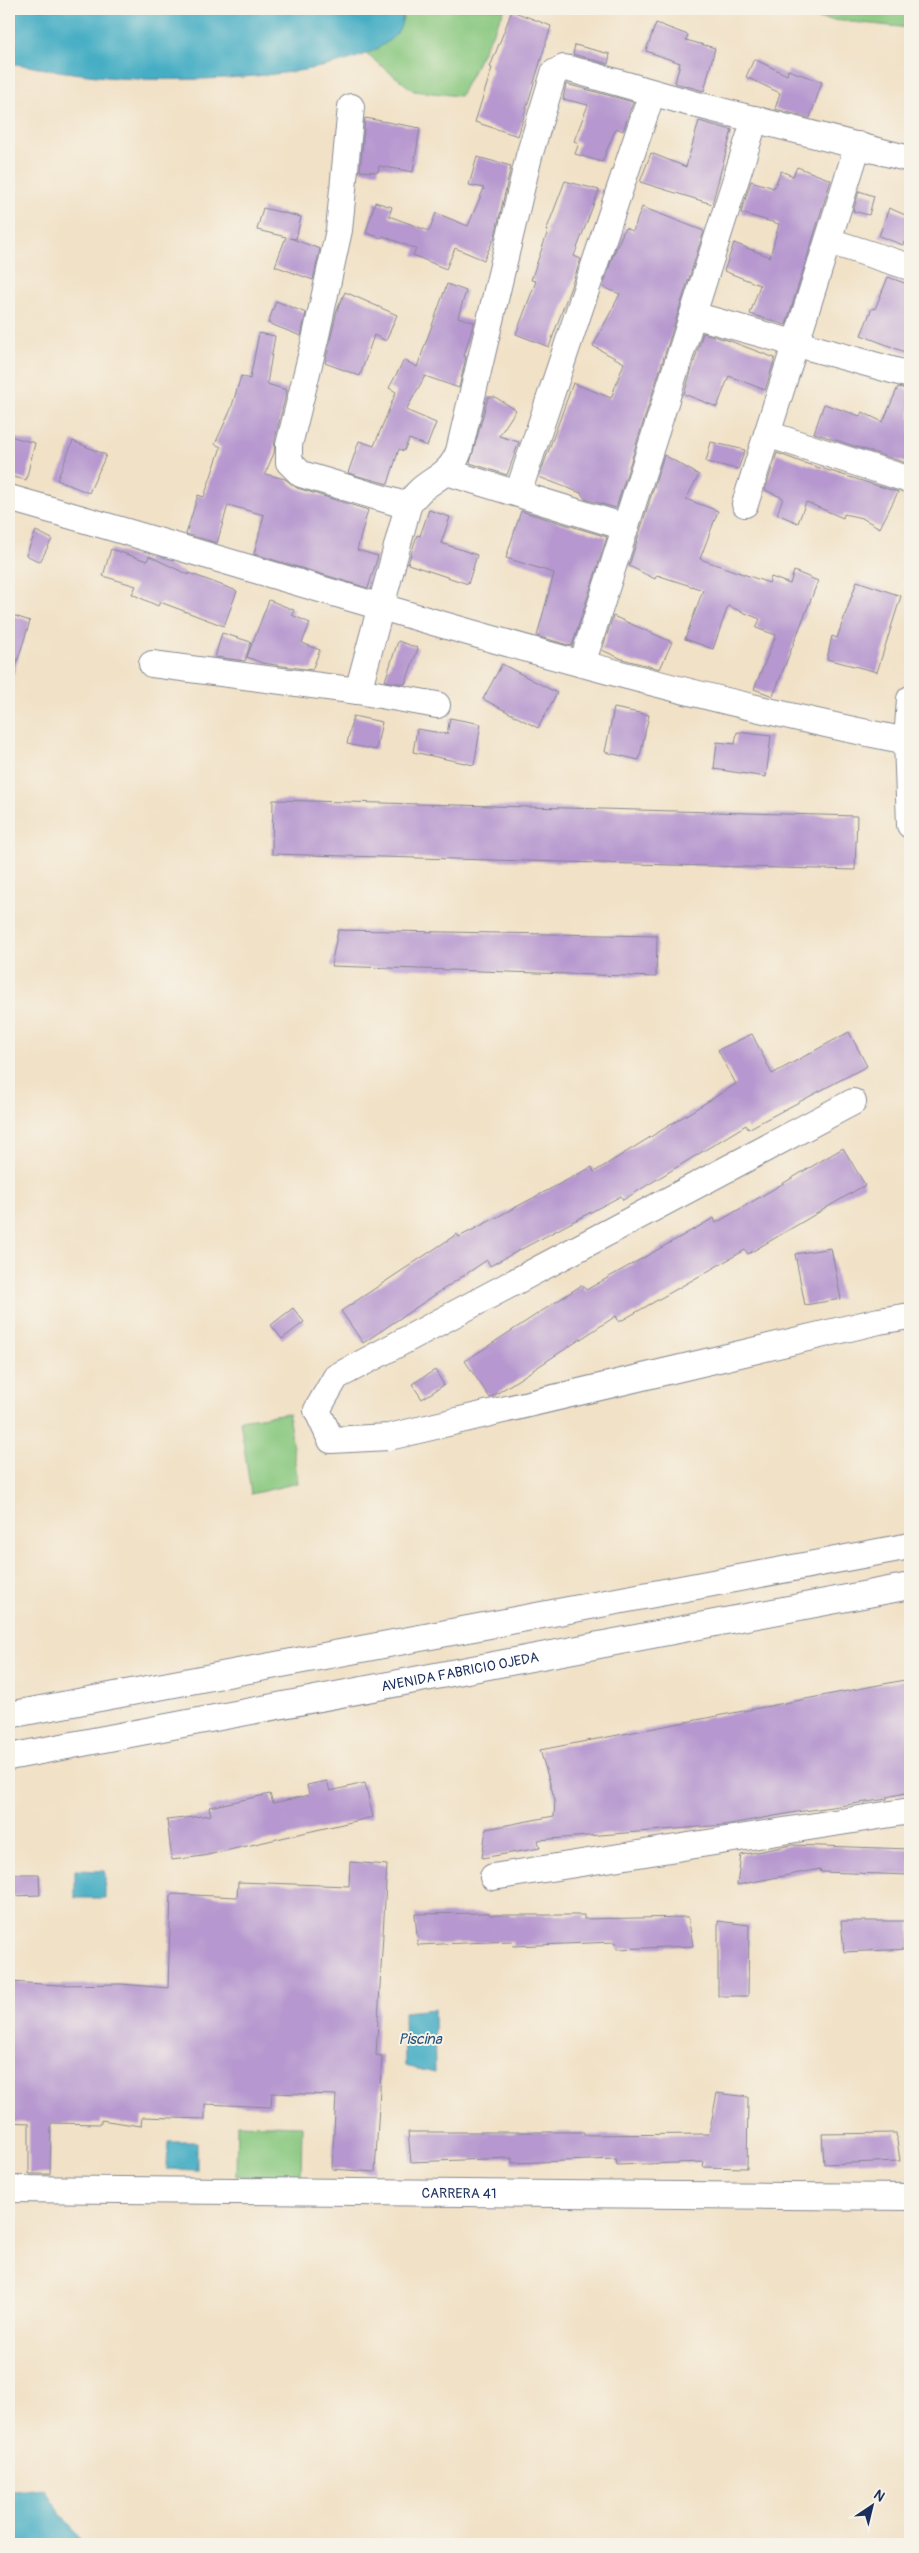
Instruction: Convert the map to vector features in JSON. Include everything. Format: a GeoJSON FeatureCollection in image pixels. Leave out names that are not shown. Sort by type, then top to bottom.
{"type":"FeatureCollection","features":[{"type":"Feature","properties":{"kind":"street"},"geometry":{"type":"LineString","coordinates":[[358,691],[408,506],[420,489],[447,472],[459,451],[529,156],[552,77],[558,70],[570,69],[652,93],[910,159]]}},
{"type":"Feature","properties":{"kind":"street"},"geometry":{"type":"LineString","coordinates":[[518,494],[652,93]]}},
{"type":"Feature","properties":{"kind":"street"},"geometry":{"type":"LineString","coordinates":[[351,107],[339,230],[315,340],[289,445],[289,462],[301,474],[408,506]]}},
{"type":"Feature","properties":{"kind":"street"},"geometry":{"type":"LineString","coordinates":[[582,664],[755,119]]}},
{"type":"Feature","properties":{"kind":"street"},"geometry":{"type":"LineString","coordinates":[[746,504],[858,145]]}},
{"type":"Feature","properties":{"kind":"street"},"geometry":{"type":"LineString","coordinates":[[829,241],[910,266]]}},
{"type":"Feature","properties":{"kind":"street"},"geometry":{"type":"LineString","coordinates":[[693,315],[910,374]]}},
{"type":"Feature","properties":{"kind":"street"},"geometry":{"type":"LineString","coordinates":[[768,434],[910,480]]}},
{"type":"Feature","properties":{"kind":"street"},"geometry":{"type":"LineString","coordinates":[[447,472],[625,527]]}},
{"type":"Feature","properties":{"kind":"street"},"geometry":{"type":"LineString","coordinates":[[9,498],[582,664],[850,730],[907,741]]}},
{"type":"Feature","properties":{"kind":"street"},"geometry":{"type":"LineString","coordinates":[[152,664],[358,691],[437,705]]}},
{"type":"Feature","properties":{"kind":"street"},"geometry":{"type":"LineString","coordinates":[[910,699],[907,741],[910,825]]}},
{"type":"Feature","properties":{"kind":"street"},"geometry":{"type":"LineString","coordinates":[[853,1102],[336,1377],[317,1410],[331,1440],[389,1437],[879,1321],[910,1316]]}},
{"type":"Feature","properties":{"kind":"street"},"geometry":{"type":"LineString","coordinates":[[9,1715],[910,1546]]}},
{"type":"Feature","properties":{"kind":"street","name":"AVENIDA FABRICIO OJEDA"},"geometry":{"type":"LineString","coordinates":[[9,1757],[910,1586]]}},
{"type":"Feature","properties":{"kind":"street"},"geometry":{"type":"LineString","coordinates":[[9,1695],[45,1708]]}},
{"type":"Feature","properties":{"kind":"street"},"geometry":{"type":"LineString","coordinates":[[493,1877],[910,1811]]}},
{"type":"Feature","properties":{"kind":"street","name":"CARRERA 41"},"geometry":{"type":"LineString","coordinates":[[9,2190],[910,2197]]}},
{"type":"Feature","properties":{"kind":"green space"},"geometry":{"type":"Polygon","coordinates":[[[403,9],[505,9],[460,96],[414,91],[366,54],[381,46],[403,19],[403,9]]]}},
{"type":"Feature","properties":{"kind":"green space"},"geometry":{"type":"Polygon","coordinates":[[[726,9],[910,9],[910,28],[726,9]]]}},
{"type":"Feature","properties":{"kind":"green space"},"geometry":{"type":"Polygon","coordinates":[[[288,1413],[298,1483],[251,1494],[240,1420],[288,1413]]]}},
{"type":"Feature","properties":{"kind":"green space"},"geometry":{"type":"Polygon","coordinates":[[[237,2124],[302,2126],[301,2178],[236,2176],[237,2124]]]}},
{"type":"Feature","properties":{"kind":"water"},"geometry":{"type":"Polygon","coordinates":[[[9,9],[403,9],[401,25],[396,34],[375,50],[344,61],[306,70],[264,75],[221,78],[145,79],[104,77],[9,63],[9,9]]]}},
{"type":"Feature","properties":{"kind":"water"},"geometry":{"type":"Polygon","coordinates":[[[75,1870],[105,1871],[105,1898],[75,1898],[75,1870]]]}},
{"type":"Feature","properties":{"kind":"water","name":"Piscina"},"geometry":{"type":"Polygon","coordinates":[[[434,2009],[435,2073],[405,2066],[404,2012],[434,2009]]]}},
{"type":"Feature","properties":{"kind":"water"},"geometry":{"type":"Polygon","coordinates":[[[168,2142],[197,2142],[197,2170],[167,2169],[168,2142]]]}},
{"type":"Feature","properties":{"kind":"water"},"geometry":{"type":"Polygon","coordinates":[[[44,2490],[83,2544],[9,2544],[9,2491],[44,2490]]]}},
{"type":"Feature","properties":{"kind":"building"},"geometry":{"type":"Polygon","coordinates":[[[512,11],[551,26],[518,136],[475,122],[492,68],[490,67],[512,11]]]}},
{"type":"Feature","properties":{"kind":"building"},"geometry":{"type":"Polygon","coordinates":[[[656,23],[688,35],[686,40],[715,48],[704,91],[675,83],[680,63],[646,51],[656,23]]]}},
{"type":"Feature","properties":{"kind":"building"},"geometry":{"type":"Polygon","coordinates":[[[575,45],[610,54],[608,64],[573,54],[575,45]]]}},
{"type":"Feature","properties":{"kind":"building"},"geometry":{"type":"Polygon","coordinates":[[[754,59],[787,75],[788,70],[822,82],[810,118],[775,109],[780,93],[746,77],[754,59]]]}},
{"type":"Feature","properties":{"kind":"building"},"geometry":{"type":"Polygon","coordinates":[[[566,84],[633,102],[623,131],[616,128],[602,162],[575,154],[579,143],[574,141],[588,105],[563,99],[566,84]]]}},
{"type":"Feature","properties":{"kind":"building"},"geometry":{"type":"Polygon","coordinates":[[[365,118],[420,128],[413,172],[379,166],[378,172],[360,171],[365,118]]]}},
{"type":"Feature","properties":{"kind":"building"},"geometry":{"type":"Polygon","coordinates":[[[699,121],[732,130],[712,204],[640,182],[651,153],[686,167],[699,121]]]}},
{"type":"Feature","properties":{"kind":"building"},"geometry":{"type":"Polygon","coordinates":[[[477,157],[511,166],[495,236],[484,260],[455,248],[446,269],[413,255],[416,249],[383,236],[382,238],[366,233],[375,202],[392,207],[389,216],[429,231],[436,213],[468,226],[484,188],[469,185],[477,157]]]}},
{"type":"Feature","properties":{"kind":"building"},"geometry":{"type":"Polygon","coordinates":[[[797,167],[831,180],[786,325],[750,314],[760,285],[724,271],[734,243],[770,257],[779,224],[741,213],[751,181],[774,188],[781,171],[793,176],[797,167]]]}},
{"type":"Feature","properties":{"kind":"building"},"geometry":{"type":"Polygon","coordinates":[[[565,181],[599,190],[574,256],[581,259],[549,347],[516,334],[536,281],[531,280],[548,231],[546,231],[565,181]]]}},
{"type":"Feature","properties":{"kind":"building"},"geometry":{"type":"Polygon","coordinates":[[[859,191],[874,196],[869,215],[853,211],[859,191]]]}},
{"type":"Feature","properties":{"kind":"building"},"geometry":{"type":"Polygon","coordinates":[[[642,207],[704,231],[616,508],[585,499],[581,493],[539,477],[573,383],[611,398],[624,363],[593,346],[620,294],[603,287],[612,258],[625,228],[633,231],[642,207]]]}},
{"type":"Feature","properties":{"kind":"building"},"geometry":{"type":"Polygon","coordinates":[[[263,208],[301,217],[296,239],[290,238],[320,249],[313,280],[275,266],[286,237],[257,230],[263,208]]]}},
{"type":"Feature","properties":{"kind":"building"},"geometry":{"type":"Polygon","coordinates":[[[889,208],[910,217],[910,245],[904,242],[903,245],[879,236],[889,208]]]}},
{"type":"Feature","properties":{"kind":"building"},"geometry":{"type":"Polygon","coordinates":[[[888,277],[910,285],[910,354],[861,335],[872,308],[875,309],[888,277]]]}},
{"type":"Feature","properties":{"kind":"building"},"geometry":{"type":"Polygon","coordinates":[[[447,284],[466,291],[458,317],[474,322],[464,356],[466,357],[459,388],[425,376],[406,410],[436,423],[427,446],[409,439],[404,451],[399,449],[388,484],[348,473],[359,441],[374,446],[396,392],[389,388],[404,360],[417,367],[447,284]]]}},
{"type":"Feature","properties":{"kind":"building"},"geometry":{"type":"Polygon","coordinates":[[[345,292],[397,315],[386,341],[374,335],[360,376],[325,363],[337,310],[345,292]]]}},
{"type":"Feature","properties":{"kind":"building"},"geometry":{"type":"Polygon","coordinates":[[[276,301],[306,313],[301,336],[268,323],[276,301]]]}},
{"type":"Feature","properties":{"kind":"building"},"geometry":{"type":"Polygon","coordinates":[[[259,333],[275,336],[267,384],[287,390],[275,439],[274,453],[265,474],[285,479],[297,488],[368,510],[357,550],[378,556],[368,588],[254,554],[264,515],[228,505],[217,543],[186,534],[198,495],[204,497],[221,447],[215,444],[231,409],[241,376],[250,379],[259,333]]]}},
{"type":"Feature","properties":{"kind":"building"},"geometry":{"type":"Polygon","coordinates":[[[703,333],[775,358],[765,390],[729,376],[717,407],[684,394],[703,333]]]}},
{"type":"Feature","properties":{"kind":"building"},"geometry":{"type":"Polygon","coordinates":[[[898,387],[910,390],[910,443],[906,463],[814,433],[824,404],[860,416],[862,412],[883,422],[898,387]]]}},
{"type":"Feature","properties":{"kind":"building"},"geometry":{"type":"Polygon","coordinates":[[[488,397],[495,397],[516,410],[499,436],[519,442],[507,475],[470,463],[488,397]]]}},
{"type":"Feature","properties":{"kind":"building"},"geometry":{"type":"Polygon","coordinates":[[[9,436],[35,443],[26,480],[9,476],[9,436]]]}},
{"type":"Feature","properties":{"kind":"building"},"geometry":{"type":"Polygon","coordinates":[[[73,441],[106,455],[89,493],[57,480],[73,441]]]}},
{"type":"Feature","properties":{"kind":"building"},"geometry":{"type":"Polygon","coordinates":[[[711,442],[745,450],[738,469],[706,462],[711,442]]]}},
{"type":"Feature","properties":{"kind":"building"},"geometry":{"type":"Polygon","coordinates":[[[777,453],[898,492],[880,528],[862,518],[844,514],[843,518],[806,502],[798,523],[777,514],[783,498],[765,490],[777,453]]]}},
{"type":"Feature","properties":{"kind":"building"},"geometry":{"type":"Polygon","coordinates":[[[664,455],[699,475],[686,499],[718,511],[700,559],[769,583],[771,577],[790,584],[794,571],[818,581],[773,696],[754,689],[776,635],[756,628],[760,619],[728,606],[713,649],[685,639],[703,590],[657,575],[655,579],[629,566],[664,455]]]}},
{"type":"Feature","properties":{"kind":"building"},"geometry":{"type":"Polygon","coordinates":[[[429,510],[450,517],[441,543],[477,555],[468,584],[408,564],[417,535],[420,536],[429,510]]]}},
{"type":"Feature","properties":{"kind":"building"},"geometry":{"type":"Polygon","coordinates":[[[521,511],[607,537],[572,646],[537,636],[554,573],[506,558],[521,511]]]}},
{"type":"Feature","properties":{"kind":"building"},"geometry":{"type":"Polygon","coordinates":[[[36,531],[52,539],[40,562],[26,555],[36,531]]]}},
{"type":"Feature","properties":{"kind":"building"},"geometry":{"type":"Polygon","coordinates":[[[111,549],[147,561],[149,556],[189,575],[189,573],[237,591],[224,626],[160,602],[158,606],[132,594],[136,586],[103,576],[111,549]]]}},
{"type":"Feature","properties":{"kind":"building"},"geometry":{"type":"Polygon","coordinates":[[[857,581],[901,596],[877,672],[827,659],[832,636],[837,638],[857,581]]]}},
{"type":"Feature","properties":{"kind":"building"},"geometry":{"type":"Polygon","coordinates":[[[269,600],[294,610],[292,615],[310,623],[302,643],[320,650],[312,670],[262,663],[247,657],[269,600]]]}},
{"type":"Feature","properties":{"kind":"building"},"geometry":{"type":"Polygon","coordinates":[[[9,614],[30,621],[13,675],[9,675],[9,614]]]}},
{"type":"Feature","properties":{"kind":"building"},"geometry":{"type":"Polygon","coordinates":[[[613,616],[672,642],[660,669],[622,659],[602,650],[613,616]]]}},
{"type":"Feature","properties":{"kind":"building"},"geometry":{"type":"Polygon","coordinates":[[[222,633],[251,642],[245,661],[215,657],[222,633]]]}},
{"type":"Feature","properties":{"kind":"building"},"geometry":{"type":"Polygon","coordinates":[[[398,641],[418,648],[405,684],[385,681],[398,641]]]}},
{"type":"Feature","properties":{"kind":"building"},"geometry":{"type":"Polygon","coordinates":[[[502,664],[557,693],[538,728],[483,699],[502,664]]]}},
{"type":"Feature","properties":{"kind":"building"},"geometry":{"type":"Polygon","coordinates":[[[614,708],[649,715],[639,760],[605,752],[614,708]]]}},
{"type":"Feature","properties":{"kind":"building"},"geometry":{"type":"Polygon","coordinates":[[[353,716],[382,722],[376,750],[347,744],[353,716]]]}},
{"type":"Feature","properties":{"kind":"building"},"geometry":{"type":"Polygon","coordinates":[[[450,718],[481,724],[474,765],[413,752],[417,729],[447,734],[450,718]]]}},
{"type":"Feature","properties":{"kind":"building"},"geometry":{"type":"Polygon","coordinates":[[[737,732],[771,736],[766,777],[714,769],[717,742],[735,744],[737,732]]]}},
{"type":"Feature","properties":{"kind":"building"},"geometry":{"type":"Polygon","coordinates":[[[273,800],[857,816],[855,870],[272,854],[273,800]]]}},
{"type":"Feature","properties":{"kind":"building"},"geometry":{"type":"Polygon","coordinates":[[[338,930],[657,936],[656,977],[331,966],[338,930]]]}},
{"type":"Feature","properties":{"kind":"building"},"geometry":{"type":"Polygon","coordinates":[[[849,1032],[867,1066],[748,1129],[746,1125],[623,1200],[621,1196],[490,1266],[487,1260],[363,1343],[341,1311],[457,1234],[459,1237],[592,1167],[594,1172],[736,1084],[718,1050],[752,1034],[772,1074],[849,1032]]]}},
{"type":"Feature","properties":{"kind":"building"},"geometry":{"type":"Polygon","coordinates":[[[843,1148],[865,1185],[748,1254],[745,1250],[619,1322],[616,1316],[490,1398],[465,1361],[582,1285],[586,1290],[714,1218],[716,1223],[843,1148]]]}},
{"type":"Feature","properties":{"kind":"building"},"geometry":{"type":"Polygon","coordinates":[[[831,1248],[841,1299],[805,1305],[795,1254],[831,1248]]]}},
{"type":"Feature","properties":{"kind":"building"},"geometry":{"type":"Polygon","coordinates":[[[293,1308],[304,1322],[282,1339],[271,1325],[293,1308]]]}},
{"type":"Feature","properties":{"kind":"building"},"geometry":{"type":"Polygon","coordinates":[[[435,1370],[444,1385],[422,1399],[412,1384],[435,1370]]]}},
{"type":"Feature","properties":{"kind":"building"},"geometry":{"type":"Polygon","coordinates":[[[910,1679],[910,1792],[887,1797],[887,1799],[725,1825],[538,1840],[540,1848],[482,1858],[486,1829],[554,1816],[555,1800],[540,1750],[910,1679]]]}},
{"type":"Feature","properties":{"kind":"building"},"geometry":{"type":"Polygon","coordinates":[[[327,1781],[330,1791],[365,1783],[373,1817],[203,1856],[172,1860],[167,1820],[211,1815],[209,1807],[270,1794],[273,1803],[309,1795],[307,1785],[327,1781]]]}},
{"type":"Feature","properties":{"kind":"building"},"geometry":{"type":"Polygon","coordinates":[[[792,1845],[910,1849],[910,1875],[821,1872],[820,1869],[737,1885],[741,1855],[792,1845]]]}},
{"type":"Feature","properties":{"kind":"building"},"geometry":{"type":"Polygon","coordinates":[[[350,1862],[387,1865],[376,2055],[382,2056],[375,2172],[332,2169],[336,2095],[272,2093],[271,2107],[205,2104],[205,2119],[142,2117],[141,2126],[101,2120],[101,2124],[51,2123],[50,2174],[29,2174],[29,2123],[9,2122],[9,1982],[59,1985],[121,1984],[168,1988],[171,1894],[237,1897],[238,1882],[349,1886],[350,1862]]]}},
{"type":"Feature","properties":{"kind":"building"},"geometry":{"type":"Polygon","coordinates":[[[11,1874],[39,1874],[40,1895],[12,1896],[11,1874]]]}},
{"type":"Feature","properties":{"kind":"building"},"geometry":{"type":"Polygon","coordinates":[[[489,1913],[490,1915],[584,1915],[584,1919],[688,1917],[693,1946],[617,1949],[616,1942],[513,1946],[512,1941],[418,1945],[415,1914],[489,1913]]]}},
{"type":"Feature","properties":{"kind":"building"},"geometry":{"type":"Polygon","coordinates":[[[718,1921],[749,1925],[748,1996],[718,1996],[718,1921]]]}},
{"type":"Feature","properties":{"kind":"building"},"geometry":{"type":"Polygon","coordinates":[[[841,1921],[910,1921],[910,1949],[844,1952],[841,1921]]]}},
{"type":"Feature","properties":{"kind":"building"},"geometry":{"type":"Polygon","coordinates":[[[717,2093],[748,2097],[747,2168],[703,2167],[704,2162],[617,2165],[616,2159],[512,2163],[512,2158],[411,2162],[408,2132],[584,2132],[584,2135],[709,2134],[717,2093]]]}},
{"type":"Feature","properties":{"kind":"building"},"geometry":{"type":"Polygon","coordinates":[[[896,2133],[900,2161],[824,2164],[822,2134],[896,2133]]]}}]}
